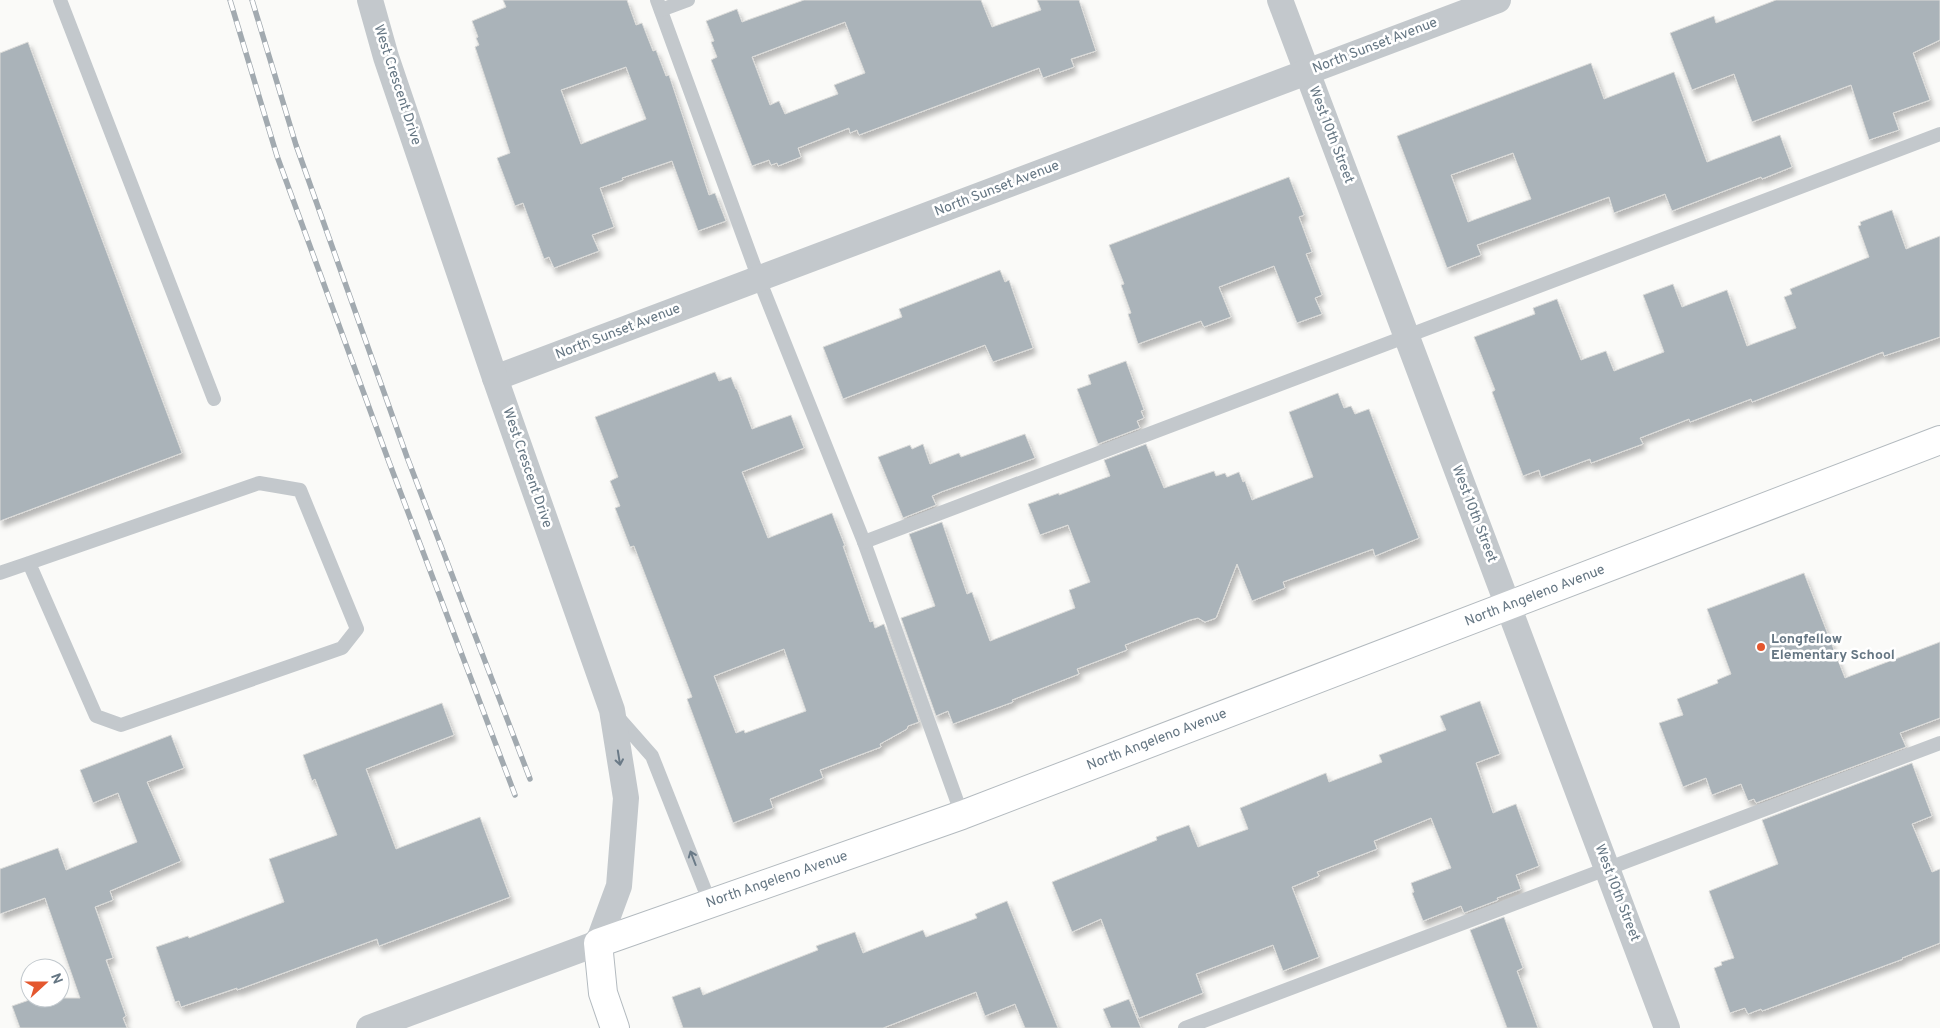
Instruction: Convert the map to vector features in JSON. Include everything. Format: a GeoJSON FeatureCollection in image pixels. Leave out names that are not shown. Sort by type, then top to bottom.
{"type":"FeatureCollection","features":[{"type":"Feature","properties":{"kind":"street","name":"West Crescent Drive"},"geometry":{"type":"LineString","coordinates":[[370,0],[386,57],[495,378],[612,710],[626,798],[619,886],[598,943]]}},
{"type":"Feature","properties":{"kind":"street","name":"West 10th Street"},"geometry":{"type":"LineString","coordinates":[[1280,0],[1668,1028]]}},
{"type":"Feature","properties":{"kind":"street","name":"North Sunset Avenue"},"geometry":{"type":"LineString","coordinates":[[495,378],[1498,0]]}},
{"type":"Feature","properties":{"kind":"street","name":"North Angeleno Avenue"},"geometry":{"type":"LineString","coordinates":[[369,1028],[598,943],[962,815],[1940,440]]}},
{"type":"Feature","properties":{"kind":"street"},"geometry":{"type":"LineString","coordinates":[[598,943],[603,993],[615,1028]]}},
{"type":"Feature","properties":{"kind":"lane"},"geometry":{"type":"LineString","coordinates":[[60,0],[214,399]]}},
{"type":"Feature","properties":{"kind":"lane"},"geometry":{"type":"LineString","coordinates":[[688,0],[659,5],[760,279],[864,542],[962,815]]}},
{"type":"Feature","properties":{"kind":"lane"},"geometry":{"type":"LineString","coordinates":[[864,542],[1940,134]]}},
{"type":"Feature","properties":{"kind":"lane"},"geometry":{"type":"LineString","coordinates":[[0,573],[259,483],[300,490],[357,629],[342,648],[121,725],[96,716],[29,563]]}},
{"type":"Feature","properties":{"kind":"lane"},"geometry":{"type":"LineString","coordinates":[[612,710],[652,756],[710,904]]}},
{"type":"Feature","properties":{"kind":"lane"},"geometry":{"type":"LineString","coordinates":[[1185,1028],[1940,743]]}},
{"type":"Feature","properties":{"kind":"building"},"geometry":{"type":"Polygon","coordinates":[[[503,0],[627,0],[636,25],[642,23],[653,51],[656,50],[666,76],[669,75],[709,195],[715,193],[726,221],[698,231],[672,161],[622,178],[623,180],[600,188],[614,227],[592,235],[599,251],[554,268],[549,257],[544,259],[523,203],[515,206],[497,158],[510,153],[475,47],[479,45],[472,21],[506,7],[503,0]],[[626,67],[561,90],[581,144],[646,119],[626,67]]]}},
{"type":"Feature","properties":{"kind":"building"},"geometry":{"type":"Polygon","coordinates":[[[804,0],[981,0],[992,27],[1041,10],[1037,0],[1079,0],[1096,51],[1071,59],[1074,67],[1043,78],[1039,68],[859,135],[857,130],[850,133],[849,128],[798,148],[801,157],[778,166],[777,163],[771,165],[769,160],[752,166],[711,60],[717,57],[711,42],[714,41],[706,21],[737,9],[742,22],[804,0]],[[845,22],[752,57],[770,105],[779,101],[785,114],[838,94],[834,85],[865,73],[845,22]]]}},
{"type":"Feature","properties":{"kind":"building"},"geometry":{"type":"Polygon","coordinates":[[[1776,0],[1940,0],[1940,40],[1913,53],[1930,100],[1893,113],[1899,130],[1869,140],[1851,85],[1752,122],[1734,74],[1692,90],[1670,33],[1714,16],[1716,23],[1776,0]]]}},
{"type":"Feature","properties":{"kind":"building"},"geometry":{"type":"Polygon","coordinates":[[[28,42],[182,453],[0,521],[0,53],[28,42]]]}},
{"type":"Feature","properties":{"kind":"building"},"geometry":{"type":"Polygon","coordinates":[[[1591,63],[1604,99],[1674,72],[1707,162],[1780,135],[1792,167],[1672,211],[1665,194],[1614,213],[1609,197],[1477,245],[1481,255],[1447,268],[1397,136],[1591,63]],[[1513,153],[1451,175],[1468,222],[1531,199],[1513,153]]]}},
{"type":"Feature","properties":{"kind":"building"},"geometry":{"type":"Polygon","coordinates":[[[1289,177],[1304,215],[1299,217],[1312,252],[1306,254],[1322,295],[1315,298],[1322,314],[1297,323],[1274,266],[1219,287],[1231,317],[1204,327],[1201,321],[1138,344],[1128,314],[1131,313],[1121,285],[1124,284],[1109,245],[1289,177]]]}},
{"type":"Feature","properties":{"kind":"building"},"geometry":{"type":"Polygon","coordinates":[[[1892,210],[1906,249],[1940,236],[1940,337],[1884,356],[1883,352],[1752,402],[1751,399],[1690,422],[1689,419],[1640,438],[1643,444],[1591,463],[1590,459],[1541,477],[1539,470],[1523,476],[1492,392],[1495,390],[1474,337],[1535,314],[1533,308],[1557,299],[1581,360],[1606,351],[1614,371],[1664,352],[1643,295],[1673,284],[1682,307],[1727,290],[1747,346],[1796,328],[1784,297],[1792,294],[1790,289],[1869,257],[1858,226],[1861,225],[1860,222],[1892,210]]]}},
{"type":"Feature","properties":{"kind":"building"},"geometry":{"type":"Polygon","coordinates":[[[1000,270],[1005,282],[1009,280],[1033,348],[993,362],[985,345],[843,399],[823,347],[902,317],[899,309],[1000,270]]]}},
{"type":"Feature","properties":{"kind":"building"},"geometry":{"type":"Polygon","coordinates":[[[1126,361],[1144,410],[1141,411],[1144,418],[1137,421],[1140,428],[1098,444],[1077,389],[1091,384],[1088,375],[1126,361]]]}},
{"type":"Feature","properties":{"kind":"building"},"geometry":{"type":"Polygon","coordinates":[[[715,372],[719,381],[731,377],[752,429],[791,415],[804,448],[742,472],[768,538],[832,513],[870,622],[873,621],[875,628],[884,624],[919,722],[908,726],[907,729],[880,744],[881,747],[820,770],[823,778],[770,799],[773,808],[733,823],[687,699],[692,697],[634,546],[630,547],[615,508],[620,506],[610,481],[618,477],[595,417],[715,372]],[[784,649],[714,676],[736,733],[744,730],[745,733],[806,711],[784,649]]]}},
{"type":"Feature","properties":{"kind":"building"},"geometry":{"type":"Polygon","coordinates":[[[1338,393],[1344,408],[1351,406],[1355,414],[1369,409],[1419,538],[1375,556],[1373,549],[1283,582],[1285,588],[1252,601],[1237,564],[1216,618],[1205,622],[1198,618],[1190,620],[1125,645],[1127,650],[1077,669],[1079,674],[1012,700],[1013,702],[953,724],[948,711],[936,716],[901,618],[935,606],[909,534],[942,522],[967,594],[972,592],[990,641],[1075,608],[1069,590],[1090,582],[1068,525],[1040,535],[1028,504],[1059,493],[1059,495],[1110,476],[1104,460],[1146,444],[1164,488],[1214,471],[1216,476],[1225,473],[1227,477],[1239,472],[1243,482],[1245,481],[1252,500],[1313,477],[1289,412],[1338,393]]]}},
{"type":"Feature","properties":{"kind":"building"},"geometry":{"type":"Polygon","coordinates":[[[1025,434],[1035,458],[932,496],[936,505],[903,518],[878,457],[910,445],[912,449],[923,444],[930,464],[959,453],[961,457],[1025,434]]]}},
{"type":"Feature","properties":{"kind":"building"},"geometry":{"type":"Polygon","coordinates":[[[1804,573],[1845,678],[1940,642],[1940,718],[1900,733],[1906,747],[1756,803],[1754,799],[1748,801],[1741,784],[1712,795],[1706,778],[1683,787],[1659,723],[1683,715],[1677,699],[1718,683],[1717,680],[1731,674],[1707,609],[1804,573]]]}},
{"type":"Feature","properties":{"kind":"building"},"geometry":{"type":"Polygon","coordinates":[[[1480,701],[1500,754],[1476,763],[1493,813],[1516,804],[1539,866],[1516,875],[1521,889],[1464,913],[1461,906],[1423,921],[1412,893],[1414,892],[1411,883],[1451,868],[1431,818],[1374,841],[1377,849],[1317,872],[1319,876],[1292,887],[1319,957],[1283,971],[1273,945],[1196,974],[1203,993],[1139,1018],[1101,919],[1072,932],[1052,882],[1157,840],[1156,837],[1189,825],[1198,847],[1248,829],[1240,808],[1326,773],[1329,782],[1382,762],[1379,755],[1446,730],[1440,716],[1480,701]]]}},
{"type":"Feature","properties":{"kind":"building"},"geometry":{"type":"Polygon","coordinates":[[[442,703],[454,735],[366,769],[396,849],[480,817],[510,897],[379,946],[377,939],[237,990],[237,988],[181,1007],[179,1001],[175,1002],[156,947],[188,936],[189,938],[284,902],[269,859],[337,835],[315,779],[312,781],[303,755],[442,703]]]}},
{"type":"Feature","properties":{"kind":"building"},"geometry":{"type":"Polygon","coordinates":[[[171,735],[184,768],[147,782],[181,861],[110,891],[113,900],[95,907],[113,958],[106,960],[126,1016],[123,1018],[127,1028],[20,1028],[12,1006],[20,1003],[20,1008],[70,1008],[70,998],[80,998],[70,969],[70,958],[66,958],[45,898],[0,914],[0,869],[58,848],[66,870],[137,842],[118,793],[93,803],[80,770],[171,735]]]}},
{"type":"Feature","properties":{"kind":"building"},"geometry":{"type":"Polygon","coordinates":[[[1912,763],[1932,816],[1912,824],[1932,872],[1940,869],[1940,943],[1903,959],[1762,1011],[1761,1009],[1748,1014],[1745,1008],[1730,1013],[1714,968],[1722,965],[1721,962],[1734,958],[1709,891],[1778,864],[1762,820],[1912,763]]]}},
{"type":"Feature","properties":{"kind":"building"},"geometry":{"type":"Polygon","coordinates":[[[1007,901],[1058,1028],[1025,1028],[1015,1004],[985,1016],[976,992],[883,1028],[683,1028],[672,997],[700,987],[703,995],[818,950],[816,946],[855,932],[863,953],[923,930],[926,937],[977,918],[975,914],[1007,901]]]}},
{"type":"Feature","properties":{"kind":"building"},"geometry":{"type":"Polygon","coordinates":[[[1504,917],[1523,968],[1517,971],[1538,1028],[1507,1028],[1470,930],[1504,917]]]}},
{"type":"Feature","properties":{"kind":"building"},"geometry":{"type":"Polygon","coordinates":[[[1129,999],[1141,1028],[1111,1028],[1103,1009],[1129,999]]]}},
{"type":"Feature","properties":{"kind":"railway"},"geometry":{"type":"LineString","coordinates":[[230,0],[277,156],[389,462],[515,795]]}},
{"type":"Feature","properties":{"kind":"railway"},"geometry":{"type":"LineString","coordinates":[[252,0],[296,145],[407,457],[530,779]]}},
{"type":"Feature","properties":{"kind":"place","name":"Longfellow Elementary School"},"geometry":{"type":"Point","coordinates":[1761,647]}}]}
